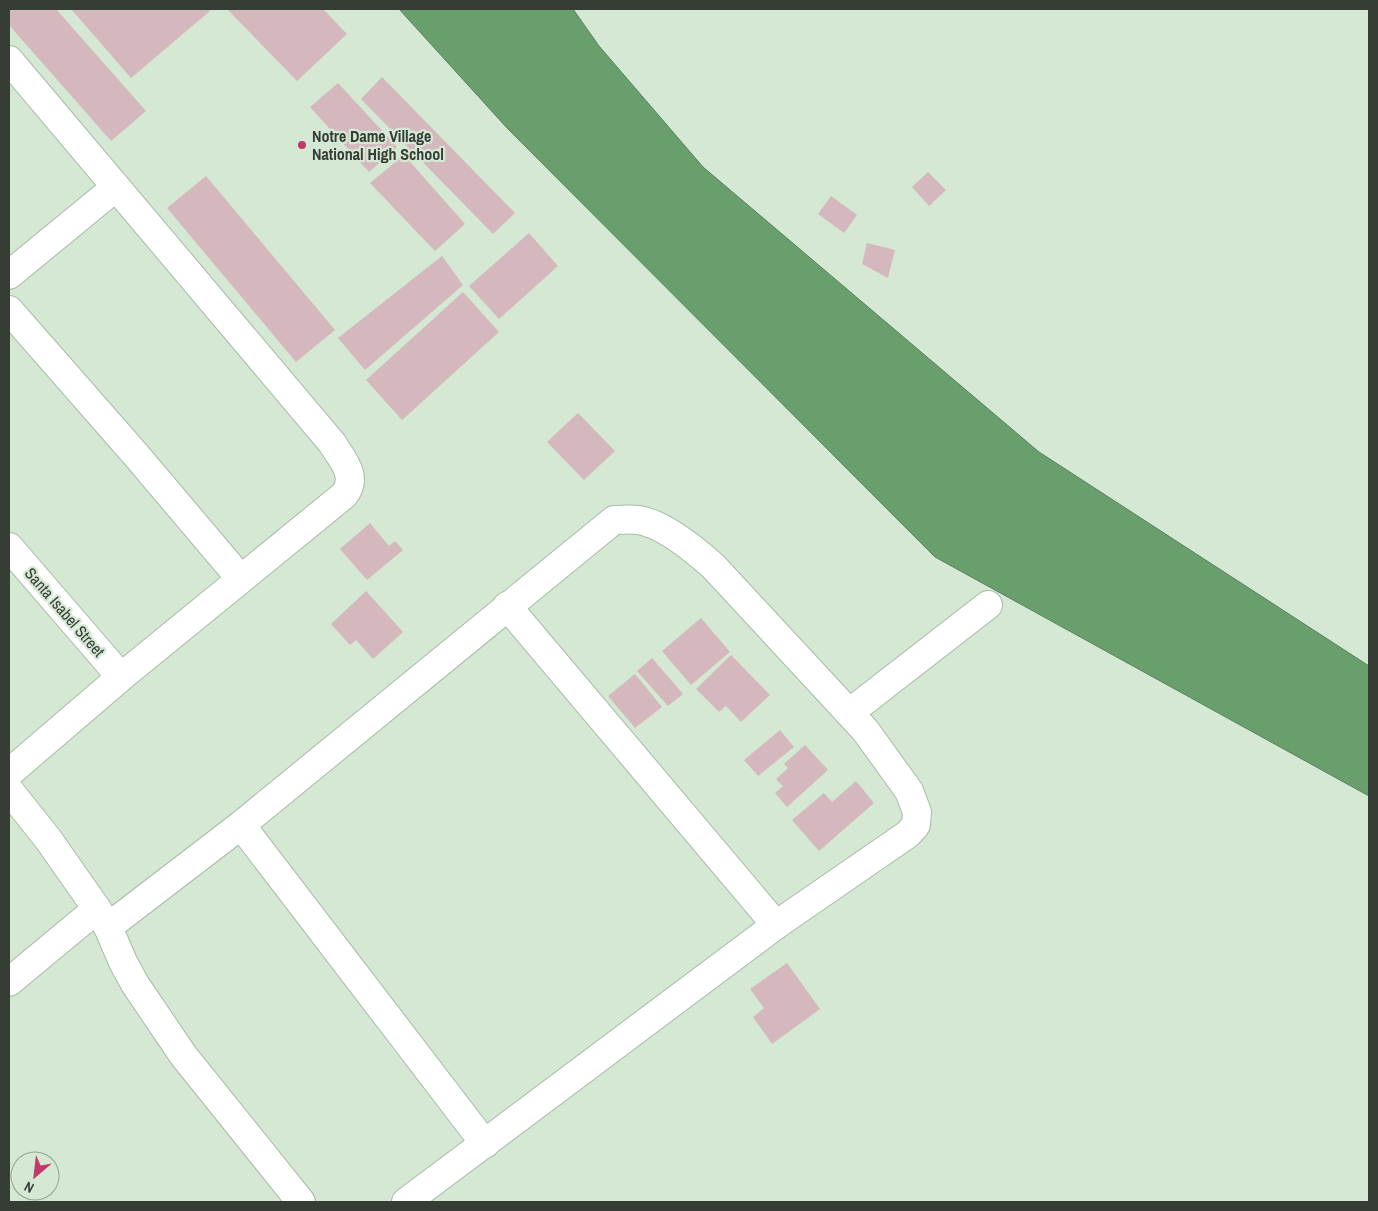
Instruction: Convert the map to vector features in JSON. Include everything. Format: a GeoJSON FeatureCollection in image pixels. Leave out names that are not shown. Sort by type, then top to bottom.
{"type":"FeatureCollection","features":[{"type":"Feature","properties":{"kind":"street"},"geometry":{"type":"LineString","coordinates":[[9,60],[332,443],[348,467],[350,480],[344,495],[240,578],[9,773]]}},
{"type":"Feature","properties":{"kind":"street"},"geometry":{"type":"LineString","coordinates":[[9,275],[116,187]]}},
{"type":"Feature","properties":{"kind":"street"},"geometry":{"type":"LineString","coordinates":[[9,310],[136,455],[240,578]]}},
{"type":"Feature","properties":{"kind":"street"},"geometry":{"type":"LineString","coordinates":[[9,982],[241,825],[614,520],[639,520],[666,530],[687,544],[713,566],[865,730],[909,791],[917,812],[916,825],[908,834],[776,925],[406,1202]]}},
{"type":"Feature","properties":{"kind":"street","name":"Santa Isabel Street"},"geometry":{"type":"LineString","coordinates":[[9,547],[121,677]]}},
{"type":"Feature","properties":{"kind":"street"},"geometry":{"type":"LineString","coordinates":[[848,713],[988,605]]}},
{"type":"Feature","properties":{"kind":"street"},"geometry":{"type":"LineString","coordinates":[[507,606],[776,925]]}},
{"type":"Feature","properties":{"kind":"street"},"geometry":{"type":"LineString","coordinates":[[9,790],[48,839],[103,918],[135,984],[183,1055],[301,1202]]}},
{"type":"Feature","properties":{"kind":"street"},"geometry":{"type":"LineString","coordinates":[[241,825],[485,1144]]}},
{"type":"Feature","properties":{"kind":"shaded area"},"geometry":{"type":"Polygon","coordinates":[[[399,9],[573,9],[599,46],[703,167],[1039,452],[1369,666],[1369,796],[935,557],[507,128],[399,9]]]}},
{"type":"Feature","properties":{"kind":"building"},"geometry":{"type":"Polygon","coordinates":[[[9,9],[56,9],[146,111],[111,141],[9,25],[9,9]]]}},
{"type":"Feature","properties":{"kind":"building"},"geometry":{"type":"Polygon","coordinates":[[[71,9],[208,9],[210,11],[131,78],[71,9]]]}},
{"type":"Feature","properties":{"kind":"building"},"geometry":{"type":"Polygon","coordinates":[[[227,9],[323,9],[347,34],[297,81],[227,9]]]}},
{"type":"Feature","properties":{"kind":"building"},"geometry":{"type":"Polygon","coordinates":[[[382,77],[515,213],[493,234],[361,99],[382,77]]]}},
{"type":"Feature","properties":{"kind":"building"},"geometry":{"type":"Polygon","coordinates":[[[338,83],[397,147],[369,172],[310,107],[338,83]]]}},
{"type":"Feature","properties":{"kind":"building"},"geometry":{"type":"Polygon","coordinates":[[[404,155],[465,224],[435,251],[370,183],[404,155]]]}},
{"type":"Feature","properties":{"kind":"building"},"geometry":{"type":"Polygon","coordinates":[[[928,172],[946,190],[929,206],[912,187],[928,172]]]}},
{"type":"Feature","properties":{"kind":"building"},"geometry":{"type":"Polygon","coordinates":[[[206,176],[335,330],[296,362],[167,208],[206,176]]]}},
{"type":"Feature","properties":{"kind":"building"},"geometry":{"type":"Polygon","coordinates":[[[831,196],[857,215],[844,233],[818,214],[831,196]]]}},
{"type":"Feature","properties":{"kind":"building"},"geometry":{"type":"Polygon","coordinates":[[[529,233],[558,266],[499,319],[469,286],[529,233]]]}},
{"type":"Feature","properties":{"kind":"building"},"geometry":{"type":"Polygon","coordinates":[[[867,243],[895,250],[888,278],[862,264],[867,243]]]}},
{"type":"Feature","properties":{"kind":"building"},"geometry":{"type":"Polygon","coordinates":[[[442,256],[463,285],[365,370],[338,338],[442,256]]]}},
{"type":"Feature","properties":{"kind":"building"},"geometry":{"type":"Polygon","coordinates":[[[463,292],[499,332],[402,420],[366,380],[463,292]]]}},
{"type":"Feature","properties":{"kind":"building"},"geometry":{"type":"Polygon","coordinates":[[[578,413],[615,451],[584,480],[547,442],[578,413]]]}},
{"type":"Feature","properties":{"kind":"building"},"geometry":{"type":"Polygon","coordinates":[[[370,523],[389,546],[395,541],[403,550],[367,580],[340,549],[370,523]]]}},
{"type":"Feature","properties":{"kind":"building"},"geometry":{"type":"Polygon","coordinates":[[[366,591],[403,632],[373,659],[356,640],[350,645],[331,624],[366,591]]]}},
{"type":"Feature","properties":{"kind":"building"},"geometry":{"type":"Polygon","coordinates":[[[701,618],[730,652],[691,685],[662,651],[701,618]]]}},
{"type":"Feature","properties":{"kind":"building"},"geometry":{"type":"Polygon","coordinates":[[[731,655],[770,695],[741,722],[726,706],[719,712],[696,689],[731,655]]]}},
{"type":"Feature","properties":{"kind":"building"},"geometry":{"type":"Polygon","coordinates":[[[652,658],[683,694],[668,706],[637,671],[652,658]]]}},
{"type":"Feature","properties":{"kind":"building"},"geometry":{"type":"Polygon","coordinates":[[[635,674],[662,707],[635,728],[608,696],[635,674]]]}},
{"type":"Feature","properties":{"kind":"building"},"geometry":{"type":"Polygon","coordinates":[[[780,730],[794,747],[758,776],[744,760],[780,730]]]}},
{"type":"Feature","properties":{"kind":"building"},"geometry":{"type":"Polygon","coordinates":[[[805,745],[828,770],[787,807],[775,793],[783,786],[776,779],[788,768],[784,764],[805,745]]]}},
{"type":"Feature","properties":{"kind":"building"},"geometry":{"type":"Polygon","coordinates":[[[856,781],[874,803],[819,851],[792,820],[824,793],[832,802],[856,781]]]}},
{"type":"Feature","properties":{"kind":"building"},"geometry":{"type":"Polygon","coordinates":[[[787,963],[820,1009],[772,1044],[753,1017],[764,1008],[750,989],[787,963]]]}},
{"type":"Feature","properties":{"kind":"place","name":"Notre Dame Village National High School"},"geometry":{"type":"Point","coordinates":[302,145]}}]}
